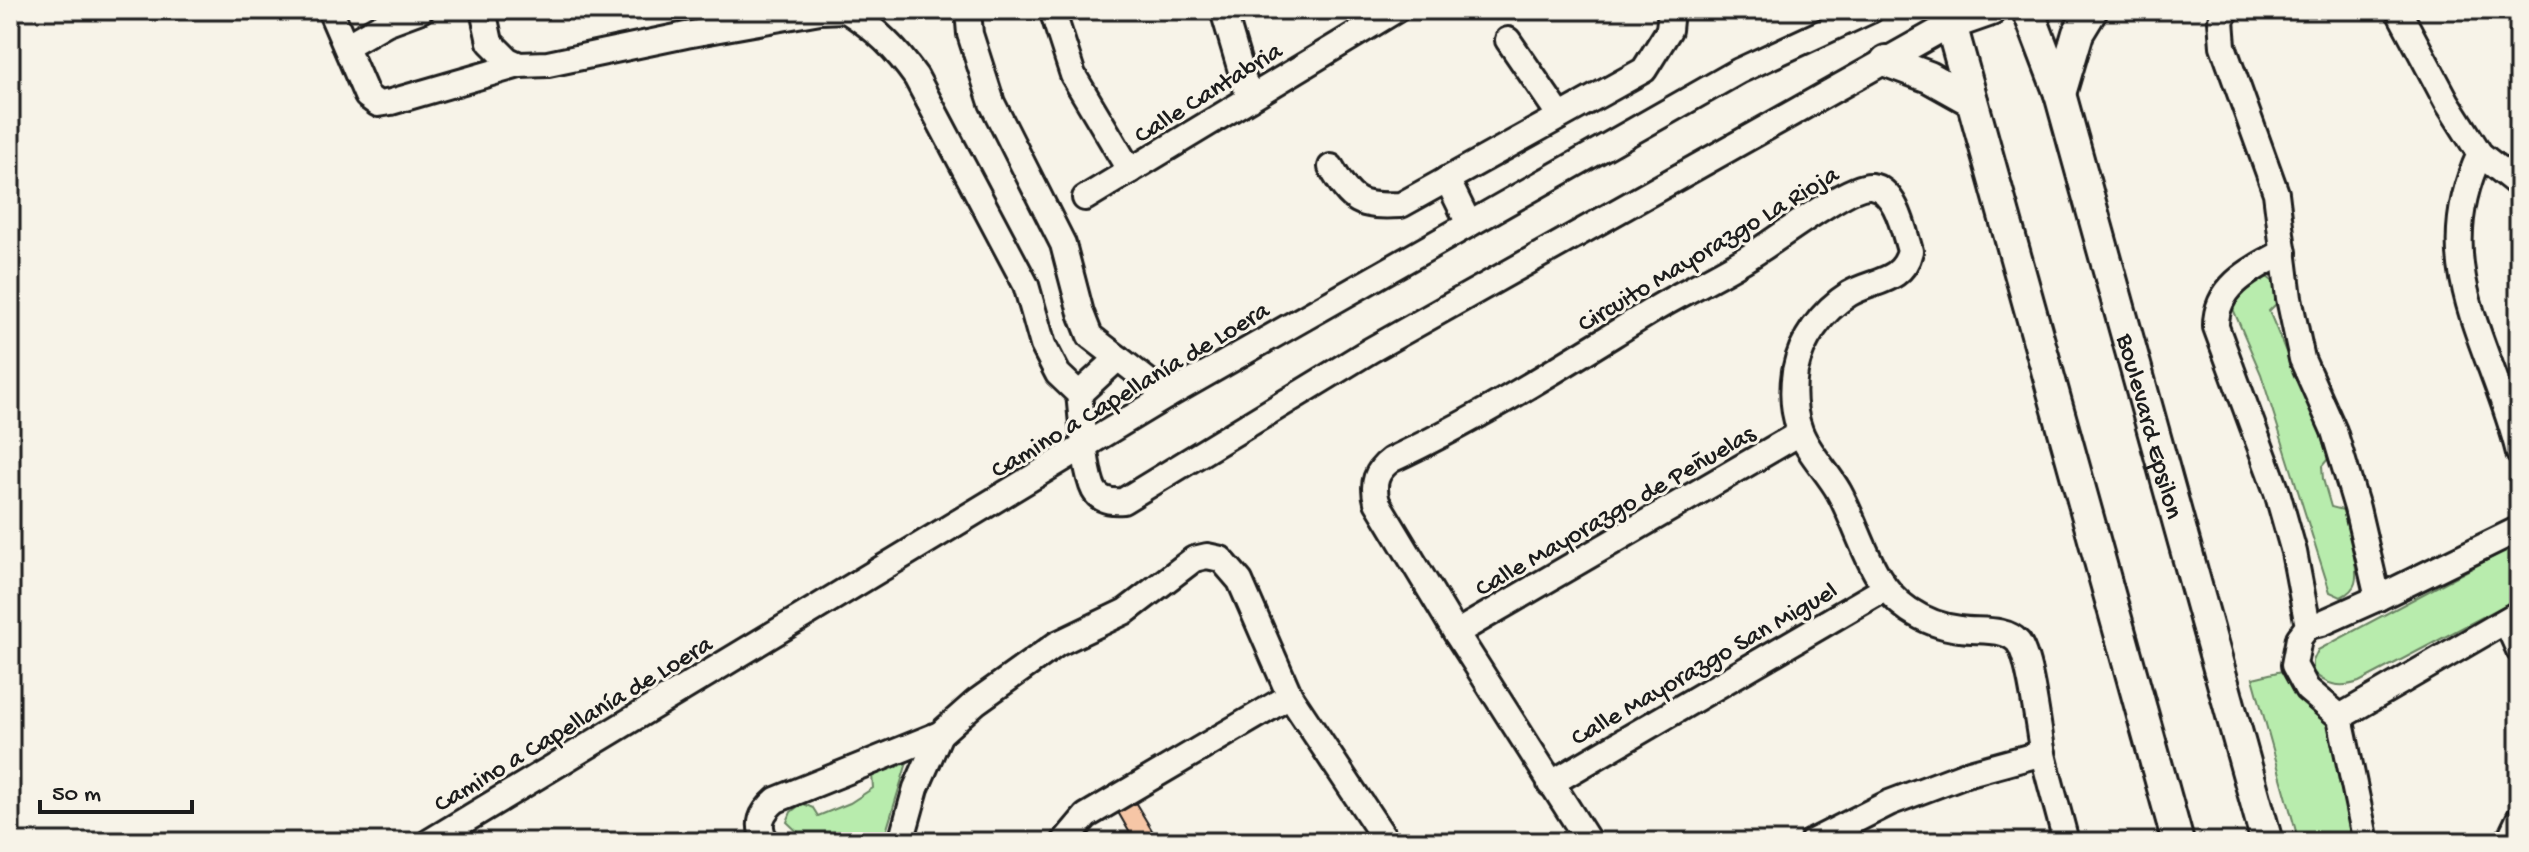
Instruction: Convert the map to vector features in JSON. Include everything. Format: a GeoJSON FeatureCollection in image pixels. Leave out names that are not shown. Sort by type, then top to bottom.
{"type":"FeatureCollection","features":[{"type":"Feature","properties":{"kind":"street"},"geometry":{"type":"LineString","coordinates":[[330,10],[367,96],[378,104],[519,65],[548,64],[701,32],[820,11],[846,10],[874,28],[896,49],[916,77],[1026,285],[1043,345],[1058,374],[1079,394],[1094,491],[1105,500],[1123,501],[1371,350],[1886,61],[1949,17],[1991,10]]}},
{"type":"Feature","properties":{"kind":"street"},"geometry":{"type":"LineString","coordinates":[[346,46],[380,17],[421,10]]}},
{"type":"Feature","properties":{"kind":"street"},"geometry":{"type":"LineString","coordinates":[[483,10],[490,42],[508,60],[519,65]]}},
{"type":"Feature","properties":{"kind":"street"},"geometry":{"type":"LineString","coordinates":[[968,10],[970,34],[992,103],[1063,244],[1090,336],[1167,396]]}},
{"type":"Feature","properties":{"kind":"street","name":"Calle Cantabria"},"geometry":{"type":"LineString","coordinates":[[1052,10],[1073,75],[1130,171]]}},
{"type":"Feature","properties":{"kind":"street"},"geometry":{"type":"LineString","coordinates":[[1223,10],[1249,98]]}},
{"type":"Feature","properties":{"kind":"street","name":"Calle Cantabria"},"geometry":{"type":"LineString","coordinates":[[1085,198],[1249,98],[1371,16],[1396,10]]}},
{"type":"Feature","properties":{"kind":"street"},"geometry":{"type":"LineString","coordinates":[[1331,167],[1347,194],[1372,206],[1401,205],[1644,70],[1669,30],[1671,10]]}},
{"type":"Feature","properties":{"kind":"street","name":"Camino a Capellanía de Loera"},"geometry":{"type":"LineString","coordinates":[[429,842],[1167,396],[1739,71],[1871,10]]}},
{"type":"Feature","properties":{"kind":"street","name":"Boulevard Epsilon"},"geometry":{"type":"LineString","coordinates":[[2028,10],[2060,94],[2267,842]]}},
{"type":"Feature","properties":{"kind":"street"},"geometry":{"type":"LineString","coordinates":[[2060,94],[2078,33],[2092,10]]}},
{"type":"Feature","properties":{"kind":"street"},"geometry":{"type":"LineString","coordinates":[[2227,10],[2221,20],[2223,46],[2276,193],[2289,298],[2302,359],[2334,431],[2357,508],[2378,598]]}},
{"type":"Feature","properties":{"kind":"street"},"geometry":{"type":"LineString","coordinates":[[2398,10],[2447,102],[2480,154],[2519,185]]}},
{"type":"Feature","properties":{"kind":"street"},"geometry":{"type":"LineString","coordinates":[[1949,17],[2178,842]]}},
{"type":"Feature","properties":{"kind":"street"},"geometry":{"type":"LineString","coordinates":[[1508,40],[1560,116]]}},
{"type":"Feature","properties":{"kind":"street"},"geometry":{"type":"LineString","coordinates":[[1886,61],[1929,77],[1972,101]]}},
{"type":"Feature","properties":{"kind":"street"},"geometry":{"type":"LineString","coordinates":[[2480,154],[2462,200],[2458,231],[2459,266],[2471,314],[2514,431],[2519,453]]}},
{"type":"Feature","properties":{"kind":"street"},"geometry":{"type":"LineString","coordinates":[[1447,179],[1469,224]]}},
{"type":"Feature","properties":{"kind":"street","name":"Circuito Mayorazgo La Rioja"},"geometry":{"type":"LineString","coordinates":[[1589,842],[1550,784],[1377,502],[1374,490],[1379,468],[1508,400],[1661,306],[1755,254],[1842,197],[1858,188],[1875,187],[1889,198],[1896,209],[1910,251],[1908,259],[1898,273],[1838,303],[1807,337],[1800,352],[1792,390],[1800,433],[1839,492],[1884,589],[1909,610],[1936,623],[1959,629],[2003,633],[2018,642],[2025,658],[2043,753],[2066,842]]}},
{"type":"Feature","properties":{"kind":"street"},"geometry":{"type":"LineString","coordinates":[[2284,252],[2241,275],[2219,302],[2216,327],[2277,492],[2294,552],[2308,626]]}},
{"type":"Feature","properties":{"kind":"street"},"geometry":{"type":"LineString","coordinates":[[1079,394],[1118,358]]}},
{"type":"Feature","properties":{"kind":"street","name":"Calle Mayorazgo de Peñuelas"},"geometry":{"type":"LineString","coordinates":[[1456,633],[1800,433]]}},
{"type":"Feature","properties":{"kind":"street"},"geometry":{"type":"LineString","coordinates":[[2366,842],[2340,717],[2307,689],[2294,665],[2299,638],[2308,626],[2322,623],[2378,598],[2519,529]]}},
{"type":"Feature","properties":{"kind":"street"},"geometry":{"type":"LineString","coordinates":[[766,842],[760,821],[764,810],[776,800],[940,734],[976,702],[1057,644],[1126,611],[1194,559],[1207,556],[1227,563],[1240,581],[1290,696],[1376,839]]}},
{"type":"Feature","properties":{"kind":"street","name":"Calle Mayorazgo San Miguel"},"geometry":{"type":"LineString","coordinates":[[1550,784],[1884,589]]}},
{"type":"Feature","properties":{"kind":"street"},"geometry":{"type":"LineString","coordinates":[[2340,717],[2512,617],[2519,650]]}},
{"type":"Feature","properties":{"kind":"street"},"geometry":{"type":"LineString","coordinates":[[1064,842],[1086,816],[1290,696]]}},
{"type":"Feature","properties":{"kind":"street"},"geometry":{"type":"LineString","coordinates":[[901,842],[916,788],[940,734]]}},
{"type":"Feature","properties":{"kind":"street"},"geometry":{"type":"LineString","coordinates":[[1812,842],[1889,803],[1966,774],[2043,753]]}},
{"type":"Feature","properties":{"kind":"street"},"geometry":{"type":"LineString","coordinates":[[2508,842],[2519,819]]}},
{"type":"Feature","properties":{"kind":"green space"},"geometry":{"type":"Polygon","coordinates":[[[2267,277],[2279,286],[2278,302],[2269,311],[2286,352],[2295,352],[2328,459],[2322,466],[2331,507],[2343,510],[2352,547],[2355,583],[2350,592],[2341,597],[2330,592],[2261,374],[2230,302],[2245,283],[2267,277]]]}},
{"type":"Feature","properties":{"kind":"green space"},"geometry":{"type":"Polygon","coordinates":[[[2519,543],[2519,598],[2359,682],[2334,684],[2313,672],[2313,661],[2318,650],[2519,543]]]}},
{"type":"Feature","properties":{"kind":"green space"},"geometry":{"type":"Polygon","coordinates":[[[2286,670],[2306,705],[2328,714],[2354,832],[2299,842],[2253,678],[2286,670]]]}},
{"type":"Feature","properties":{"kind":"green space"},"geometry":{"type":"Polygon","coordinates":[[[908,759],[883,842],[808,842],[787,822],[791,812],[802,803],[813,808],[818,816],[850,803],[873,788],[872,774],[908,759]]]}},
{"type":"Feature","properties":{"kind":"building"},"geometry":{"type":"Polygon","coordinates":[[[1135,802],[1159,842],[1135,842],[1118,812],[1135,802]]]}}]}
